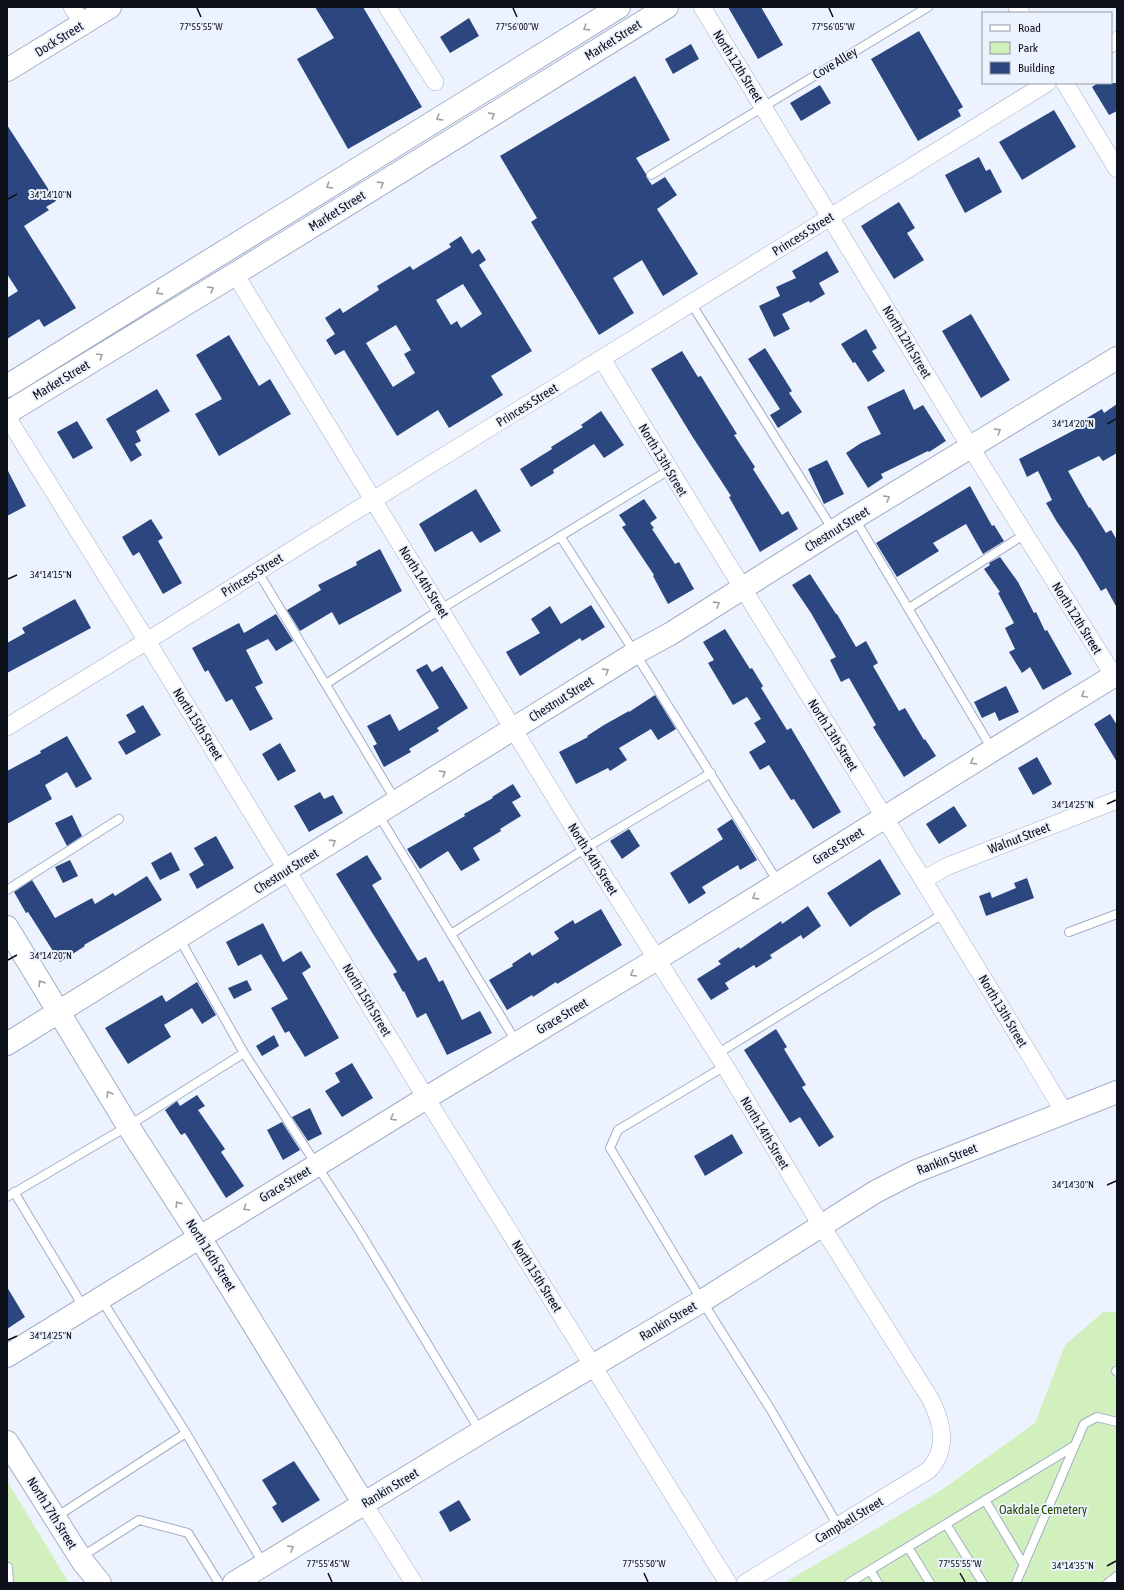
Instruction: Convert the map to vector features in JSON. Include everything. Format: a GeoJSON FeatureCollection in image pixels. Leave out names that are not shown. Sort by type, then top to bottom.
{"type":"FeatureCollection","features":[{"type":"Feature","properties":{"kind":"street","name":"Dock Street"},"geometry":{"type":"LineString","coordinates":[[7,70],[77,16],[110,7]]}},
{"type":"Feature","properties":{"kind":"street"},"geometry":{"type":"LineString","coordinates":[[387,7],[435,82]]}},
{"type":"Feature","properties":{"kind":"street","name":"Market Street"},"geometry":{"type":"LineString","coordinates":[[7,386],[619,7]]}},
{"type":"Feature","properties":{"kind":"street","name":"Market Street"},"geometry":{"type":"LineString","coordinates":[[7,413],[667,7]]}},
{"type":"Feature","properties":{"kind":"street","name":"North 12th Street"},"geometry":{"type":"LineString","coordinates":[[702,7],[971,448],[1116,675]]}},
{"type":"Feature","properties":{"kind":"street","name":"Princess Street"},"geometry":{"type":"LineString","coordinates":[[7,727],[1045,84]]}},
{"type":"Feature","properties":{"kind":"street"},"geometry":{"type":"LineString","coordinates":[[1066,84],[1117,169]]}},
{"type":"Feature","properties":{"kind":"street","name":"North 14th Street"},"geometry":{"type":"LineString","coordinates":[[235,274],[586,848],[721,1060],[821,1225],[931,1400],[940,1421],[941,1446]]}},
{"type":"Feature","properties":{"kind":"street","name":"Chestnut Street"},"geometry":{"type":"LineString","coordinates":[[7,1044],[635,653],[670,634],[854,518],[1117,358]]}},
{"type":"Feature","properties":{"kind":"street","name":"North 13th Street"},"geometry":{"type":"LineString","coordinates":[[602,359],[1064,1112]]}},
{"type":"Feature","properties":{"kind":"street","name":"North 15th Street"},"geometry":{"type":"LineString","coordinates":[[7,416],[288,870],[426,1098],[728,1583]]}},
{"type":"Feature","properties":{"kind":"street","name":"Grace Street"},"geometry":{"type":"LineString","coordinates":[[7,1356],[199,1236],[657,959],[1116,675]]}},
{"type":"Feature","properties":{"kind":"street","name":"Walnut Street"},"geometry":{"type":"LineString","coordinates":[[923,880],[948,866],[1117,800]]}},
{"type":"Feature","properties":{"kind":"street","name":"North 16th Street"},"geometry":{"type":"LineString","coordinates":[[7,927],[128,1126],[199,1236],[414,1583]]}},
{"type":"Feature","properties":{"kind":"street","name":"Rankin Street"},"geometry":{"type":"LineString","coordinates":[[234,1583],[481,1432],[702,1301],[875,1192],[914,1172],[1117,1092]]}},
{"type":"Feature","properties":{"kind":"street","name":"North 17th Street"},"geometry":{"type":"LineString","coordinates":[[7,1442],[80,1558],[100,1583]]}},
{"type":"Feature","properties":{"kind":"street","name":"Campbell Street"},"geometry":{"type":"LineString","coordinates":[[745,1583],[929,1470],[938,1457],[941,1446]]}},
{"type":"Feature","properties":{"kind":"lane","name":"Cove Alley"},"geometry":{"type":"LineString","coordinates":[[651,175],[928,7]]}},
{"type":"Feature","properties":{"kind":"lane"},"geometry":{"type":"LineString","coordinates":[[690,303],[834,531]]}},
{"type":"Feature","properties":{"kind":"lane"},"geometry":{"type":"LineString","coordinates":[[326,684],[441,609],[669,470]]}},
{"type":"Feature","properties":{"kind":"lane"},"geometry":{"type":"LineString","coordinates":[[854,518],[993,750]]}},
{"type":"Feature","properties":{"kind":"lane"},"geometry":{"type":"LineString","coordinates":[[909,608],[1025,534]]}},
{"type":"Feature","properties":{"kind":"lane"},"geometry":{"type":"LineString","coordinates":[[560,536],[635,653],[778,883]]}},
{"type":"Feature","properties":{"kind":"lane"},"geometry":{"type":"LineString","coordinates":[[258,572],[397,801]]}},
{"type":"Feature","properties":{"kind":"lane"},"geometry":{"type":"LineString","coordinates":[[451,934],[586,848],[710,773]]}},
{"type":"Feature","properties":{"kind":"lane"},"geometry":{"type":"LineString","coordinates":[[377,813],[517,1043]]}},
{"type":"Feature","properties":{"kind":"lane"},"geometry":{"type":"LineString","coordinates":[[7,890],[119,819]]}},
{"type":"Feature","properties":{"kind":"lane"},"geometry":{"type":"LineString","coordinates":[[838,1526],[771,1410],[702,1301],[610,1148],[618,1130],[721,1060],[943,914]]}},
{"type":"Feature","properties":{"kind":"lane"},"geometry":{"type":"LineString","coordinates":[[1069,932],[1117,914]]}},
{"type":"Feature","properties":{"kind":"lane"},"geometry":{"type":"LineString","coordinates":[[179,937],[244,1053],[358,1229],[481,1432]]}},
{"type":"Feature","properties":{"kind":"lane"},"geometry":{"type":"LineString","coordinates":[[244,1053],[128,1126],[11,1195],[186,1432],[264,1565]]}},
{"type":"Feature","properties":{"kind":"lane"},"geometry":{"type":"LineString","coordinates":[[1016,1583],[1084,1424],[1097,1417],[1117,1422]]}},
{"type":"Feature","properties":{"kind":"lane"},"geometry":{"type":"LineString","coordinates":[[55,1517],[186,1432]]}},
{"type":"Feature","properties":{"kind":"lane"},"geometry":{"type":"LineString","coordinates":[[849,1583],[1074,1446]]}},
{"type":"Feature","properties":{"kind":"lane"},"geometry":{"type":"LineString","coordinates":[[985,1500],[1024,1565]]}},
{"type":"Feature","properties":{"kind":"lane"},"geometry":{"type":"LineString","coordinates":[[80,1558],[139,1520],[188,1533],[219,1583]]}},
{"type":"Feature","properties":{"kind":"lane"},"geometry":{"type":"LineString","coordinates":[[946,1524],[983,1583]]}},
{"type":"Feature","properties":{"kind":"lane"},"geometry":{"type":"LineString","coordinates":[[908,1547],[930,1583]]}},
{"type":"Feature","properties":{"kind":"lane"},"geometry":{"type":"LineString","coordinates":[[8,1567],[9,1583]]}},
{"type":"Feature","properties":{"kind":"lane"},"geometry":{"type":"LineString","coordinates":[[870,1570],[878,1583]]}},
{"type":"Feature","properties":{"kind":"lane"},"geometry":{"type":"LineString","coordinates":[[1108,1583],[1117,1576]]}},
{"type":"Feature","properties":{"kind":"green space","name":"Oakdale Cemetery"},"geometry":{"type":"Polygon","coordinates":[[[1103,1312],[1117,1312],[1117,1583],[784,1583],[940,1491],[1035,1423],[1065,1345],[1103,1312]]]}},
{"type":"Feature","properties":{"kind":"green space"},"geometry":{"type":"Polygon","coordinates":[[[7,1481],[69,1583],[7,1583],[7,1481]]]}},
{"type":"Feature","properties":{"kind":"building"},"geometry":{"type":"Polygon","coordinates":[[[315,7],[363,7],[422,107],[348,149],[297,59],[334,38],[315,7]]]}},
{"type":"Feature","properties":{"kind":"building"},"geometry":{"type":"Polygon","coordinates":[[[728,7],[761,7],[783,45],[758,59],[728,7]]]}},
{"type":"Feature","properties":{"kind":"building"},"geometry":{"type":"Polygon","coordinates":[[[469,18],[479,36],[450,53],[440,37],[469,18]]]}},
{"type":"Feature","properties":{"kind":"building"},"geometry":{"type":"Polygon","coordinates":[[[919,31],[963,107],[958,110],[961,116],[918,141],[871,59],[919,31]]]}},
{"type":"Feature","properties":{"kind":"building"},"geometry":{"type":"Polygon","coordinates":[[[691,44],[699,59],[673,74],[665,59],[691,44]]]}},
{"type":"Feature","properties":{"kind":"building"},"geometry":{"type":"Polygon","coordinates":[[[635,76],[670,140],[636,158],[652,185],[665,177],[677,195],[657,209],[698,274],[663,296],[642,260],[613,278],[634,313],[599,335],[531,222],[537,218],[500,156],[635,76]]]}},
{"type":"Feature","properties":{"kind":"building"},"geometry":{"type":"Polygon","coordinates":[[[1117,83],[1117,111],[1109,115],[1092,87],[1096,84],[1117,83]]]}},
{"type":"Feature","properties":{"kind":"building"},"geometry":{"type":"Polygon","coordinates":[[[820,85],[831,103],[801,121],[790,103],[820,85]]]}},
{"type":"Feature","properties":{"kind":"building"},"geometry":{"type":"Polygon","coordinates":[[[1054,110],[1076,147],[1022,180],[999,142],[1054,110]]]}},
{"type":"Feature","properties":{"kind":"building"},"geometry":{"type":"Polygon","coordinates":[[[7,125],[56,201],[46,207],[49,210],[24,226],[76,308],[44,327],[39,319],[7,339],[7,298],[18,291],[7,274],[7,125]]]}},
{"type":"Feature","properties":{"kind":"building"},"geometry":{"type":"Polygon","coordinates":[[[979,157],[986,171],[990,169],[1002,192],[965,213],[945,175],[979,157]]]}},
{"type":"Feature","properties":{"kind":"building"},"geometry":{"type":"Polygon","coordinates":[[[899,202],[915,228],[907,233],[924,260],[894,279],[861,226],[899,202]]]}},
{"type":"Feature","properties":{"kind":"building"},"geometry":{"type":"Polygon","coordinates":[[[461,236],[472,254],[479,249],[486,260],[479,265],[532,351],[491,376],[503,395],[449,428],[438,410],[397,436],[344,350],[335,355],[326,340],[335,334],[325,318],[340,308],[343,313],[379,290],[377,286],[410,266],[413,270],[451,247],[449,244],[461,236]],[[463,284],[436,300],[451,325],[457,321],[461,328],[482,314],[463,284]],[[396,325],[366,343],[393,387],[415,373],[404,354],[411,350],[396,325]]]}},
{"type":"Feature","properties":{"kind":"building"},"geometry":{"type":"Polygon","coordinates":[[[827,251],[839,272],[819,283],[825,294],[810,303],[809,301],[782,314],[790,329],[774,337],[759,306],[780,296],[776,287],[796,278],[792,271],[827,251]]]}},
{"type":"Feature","properties":{"kind":"building"},"geometry":{"type":"Polygon","coordinates":[[[971,314],[1010,380],[981,398],[942,331],[971,314]]]}},
{"type":"Feature","properties":{"kind":"building"},"geometry":{"type":"Polygon","coordinates":[[[866,329],[877,348],[872,351],[885,371],[868,382],[855,362],[853,363],[841,344],[866,329]]]}},
{"type":"Feature","properties":{"kind":"building"},"geometry":{"type":"Polygon","coordinates":[[[229,335],[259,386],[270,379],[291,414],[219,456],[195,414],[222,399],[196,355],[229,335]]]}},
{"type":"Feature","properties":{"kind":"building"},"geometry":{"type":"Polygon","coordinates":[[[765,348],[792,391],[789,393],[802,412],[778,428],[770,415],[780,409],[748,359],[765,348]]]}},
{"type":"Feature","properties":{"kind":"building"},"geometry":{"type":"Polygon","coordinates":[[[682,351],[698,377],[701,376],[737,434],[734,435],[755,467],[753,469],[782,515],[788,511],[798,529],[760,552],[729,497],[731,496],[651,369],[682,351]]]}},
{"type":"Feature","properties":{"kind":"building"},"geometry":{"type":"Polygon","coordinates":[[[157,389],[170,411],[136,431],[141,441],[135,444],[142,455],[131,462],[106,419],[157,389]]]}},
{"type":"Feature","properties":{"kind":"building"},"geometry":{"type":"Polygon","coordinates":[[[904,389],[914,410],[923,405],[946,441],[929,452],[928,451],[881,474],[883,478],[868,488],[846,453],[861,443],[881,434],[867,407],[904,389]]]}},
{"type":"Feature","properties":{"kind":"building"},"geometry":{"type":"Polygon","coordinates":[[[1117,404],[1117,453],[1103,461],[1099,456],[1068,471],[1089,508],[1090,507],[1106,533],[1111,530],[1117,540],[1117,608],[1106,588],[1101,591],[1046,503],[1052,500],[1038,471],[1027,477],[1019,459],[1082,426],[1080,422],[1102,409],[1104,413],[1117,404]]]}},
{"type":"Feature","properties":{"kind":"building"},"geometry":{"type":"Polygon","coordinates":[[[601,411],[624,445],[604,458],[594,444],[553,470],[554,473],[531,487],[520,469],[583,427],[581,425],[601,411]]]}},
{"type":"Feature","properties":{"kind":"building"},"geometry":{"type":"Polygon","coordinates":[[[77,421],[93,448],[73,459],[57,432],[77,421]]]}},
{"type":"Feature","properties":{"kind":"building"},"geometry":{"type":"Polygon","coordinates":[[[827,460],[844,494],[824,504],[808,469],[827,460]]]}},
{"type":"Feature","properties":{"kind":"building"},"geometry":{"type":"Polygon","coordinates":[[[7,469],[26,506],[7,516],[7,469]]]}},
{"type":"Feature","properties":{"kind":"building"},"geometry":{"type":"Polygon","coordinates":[[[970,486],[992,526],[994,525],[1004,541],[983,554],[966,524],[933,543],[939,551],[897,577],[876,543],[970,486]]]}},
{"type":"Feature","properties":{"kind":"building"},"geometry":{"type":"Polygon","coordinates":[[[476,489],[501,531],[480,543],[472,531],[435,552],[419,524],[476,489]]]}},
{"type":"Feature","properties":{"kind":"building"},"geometry":{"type":"Polygon","coordinates":[[[644,499],[657,518],[650,523],[654,528],[652,529],[675,564],[679,562],[694,589],[668,604],[653,576],[654,575],[622,527],[626,525],[619,515],[644,499]]]}},
{"type":"Feature","properties":{"kind":"building"},"geometry":{"type":"Polygon","coordinates":[[[151,519],[163,538],[158,541],[182,583],[163,594],[139,552],[133,556],[122,537],[151,519]]]}},
{"type":"Feature","properties":{"kind":"building"},"geometry":{"type":"Polygon","coordinates":[[[380,549],[402,591],[339,625],[332,612],[300,631],[287,610],[321,590],[318,585],[357,565],[356,562],[380,549]]]}},
{"type":"Feature","properties":{"kind":"building"},"geometry":{"type":"Polygon","coordinates":[[[1000,557],[1018,582],[1034,613],[1036,612],[1045,631],[1047,630],[1072,674],[1043,690],[1030,667],[1022,673],[1009,652],[1015,649],[1005,628],[1014,623],[998,593],[1000,592],[984,569],[990,565],[989,563],[1000,557]]]}},
{"type":"Feature","properties":{"kind":"building"},"geometry":{"type":"Polygon","coordinates":[[[810,574],[837,614],[856,647],[866,641],[878,663],[873,666],[899,711],[905,708],[924,740],[925,739],[936,756],[904,777],[873,727],[876,725],[849,678],[841,682],[830,660],[836,657],[811,613],[792,585],[810,574]]]}},
{"type":"Feature","properties":{"kind":"building"},"geometry":{"type":"Polygon","coordinates":[[[75,599],[91,628],[7,673],[7,643],[25,633],[22,628],[75,599]]]}},
{"type":"Feature","properties":{"kind":"building"},"geometry":{"type":"Polygon","coordinates":[[[591,605],[605,627],[582,641],[580,638],[520,676],[506,652],[540,633],[531,619],[550,606],[561,624],[591,605]]]}},
{"type":"Feature","properties":{"kind":"building"},"geometry":{"type":"Polygon","coordinates":[[[276,614],[293,641],[276,651],[268,639],[246,650],[263,683],[255,687],[273,719],[250,731],[232,699],[226,702],[208,670],[205,672],[192,648],[239,623],[244,633],[276,614]]]}},
{"type":"Feature","properties":{"kind":"building"},"geometry":{"type":"Polygon","coordinates":[[[725,629],[750,669],[752,668],[763,686],[761,688],[787,730],[791,728],[841,812],[813,829],[794,799],[791,800],[769,765],[760,770],[749,752],[766,742],[754,723],[761,719],[747,697],[733,705],[708,663],[714,660],[703,642],[725,629]]]}},
{"type":"Feature","properties":{"kind":"building"},"geometry":{"type":"Polygon","coordinates":[[[427,664],[432,672],[442,666],[468,708],[437,728],[439,731],[409,749],[411,752],[384,767],[373,746],[377,744],[367,726],[390,714],[399,731],[439,708],[416,670],[427,664]]]}},
{"type":"Feature","properties":{"kind":"building"},"geometry":{"type":"Polygon","coordinates":[[[1006,686],[1019,712],[999,721],[995,712],[982,718],[974,702],[1006,686]]]}},
{"type":"Feature","properties":{"kind":"building"},"geometry":{"type":"Polygon","coordinates":[[[655,695],[676,729],[658,740],[651,729],[619,748],[627,760],[610,771],[608,768],[576,784],[559,752],[588,737],[587,736],[604,725],[629,712],[655,695]]]}},
{"type":"Feature","properties":{"kind":"building"},"geometry":{"type":"Polygon","coordinates":[[[143,705],[161,735],[126,755],[118,742],[136,732],[126,715],[143,705]]]}},
{"type":"Feature","properties":{"kind":"building"},"geometry":{"type":"Polygon","coordinates":[[[1110,714],[1117,725],[1117,762],[1094,724],[1110,714]]]}},
{"type":"Feature","properties":{"kind":"building"},"geometry":{"type":"Polygon","coordinates":[[[67,736],[92,779],[76,788],[67,772],[45,785],[52,799],[7,824],[7,771],[41,753],[40,751],[67,736]]]}},
{"type":"Feature","properties":{"kind":"building"},"geometry":{"type":"Polygon","coordinates":[[[280,743],[296,771],[278,781],[262,754],[280,743]]]}},
{"type":"Feature","properties":{"kind":"building"},"geometry":{"type":"Polygon","coordinates":[[[1037,757],[1052,784],[1033,795],[1018,768],[1037,757]]]}},
{"type":"Feature","properties":{"kind":"building"},"geometry":{"type":"Polygon","coordinates":[[[513,784],[521,797],[512,802],[521,816],[500,829],[501,831],[473,848],[480,860],[461,871],[448,851],[420,869],[407,849],[465,816],[464,814],[493,798],[492,797],[513,784]]]}},
{"type":"Feature","properties":{"kind":"building"},"geometry":{"type":"Polygon","coordinates":[[[320,792],[324,799],[333,795],[343,813],[309,832],[294,806],[320,792]]]}},
{"type":"Feature","properties":{"kind":"building"},"geometry":{"type":"Polygon","coordinates":[[[954,806],[967,826],[939,844],[926,824],[954,806]]]}},
{"type":"Feature","properties":{"kind":"building"},"geometry":{"type":"Polygon","coordinates":[[[72,815],[82,836],[67,846],[55,823],[72,815]]]}},
{"type":"Feature","properties":{"kind":"building"},"geometry":{"type":"Polygon","coordinates":[[[732,819],[757,860],[740,870],[738,865],[702,887],[706,893],[689,904],[670,873],[723,839],[717,829],[732,819]]]}},
{"type":"Feature","properties":{"kind":"building"},"geometry":{"type":"Polygon","coordinates":[[[629,829],[640,846],[622,859],[610,841],[629,829]]]}},
{"type":"Feature","properties":{"kind":"building"},"geometry":{"type":"Polygon","coordinates":[[[216,836],[234,868],[197,889],[189,874],[204,865],[194,848],[216,836]]]}},
{"type":"Feature","properties":{"kind":"building"},"geometry":{"type":"Polygon","coordinates":[[[171,852],[180,870],[160,880],[151,863],[171,852]]]}},
{"type":"Feature","properties":{"kind":"building"},"geometry":{"type":"Polygon","coordinates":[[[367,855],[382,879],[372,885],[418,961],[426,957],[439,982],[443,980],[462,1020],[480,1011],[492,1033],[447,1055],[426,1013],[417,1018],[404,991],[403,992],[393,974],[397,972],[336,874],[367,855]]]}},
{"type":"Feature","properties":{"kind":"building"},"geometry":{"type":"Polygon","coordinates":[[[880,859],[901,894],[850,927],[827,893],[880,859]]]}},
{"type":"Feature","properties":{"kind":"building"},"geometry":{"type":"Polygon","coordinates":[[[70,860],[78,876],[63,883],[55,867],[70,860]]]}},
{"type":"Feature","properties":{"kind":"building"},"geometry":{"type":"Polygon","coordinates":[[[147,876],[162,900],[84,945],[85,946],[60,962],[28,912],[26,913],[14,892],[32,880],[55,918],[92,898],[95,904],[113,893],[115,896],[147,876]]]}},
{"type":"Feature","properties":{"kind":"building"},"geometry":{"type":"Polygon","coordinates":[[[1027,878],[1034,898],[986,916],[979,896],[990,892],[992,898],[1016,888],[1014,883],[1027,878]]]}},
{"type":"Feature","properties":{"kind":"building"},"geometry":{"type":"Polygon","coordinates":[[[808,906],[821,926],[803,939],[801,935],[770,955],[772,958],[756,968],[754,965],[725,983],[729,989],[711,1000],[697,979],[721,964],[718,961],[739,947],[740,949],[781,921],[782,924],[808,906]]]}},
{"type":"Feature","properties":{"kind":"building"},"geometry":{"type":"Polygon","coordinates":[[[601,909],[622,945],[557,984],[556,982],[533,997],[532,995],[507,1010],[489,980],[513,966],[512,964],[530,952],[532,956],[559,939],[554,932],[573,920],[575,924],[601,909]]]}},
{"type":"Feature","properties":{"kind":"building"},"geometry":{"type":"Polygon","coordinates":[[[263,923],[283,962],[301,951],[311,967],[302,973],[339,1038],[305,1057],[289,1031],[285,1033],[271,1008],[288,999],[261,954],[238,966],[226,942],[263,923]]]}},
{"type":"Feature","properties":{"kind":"building"},"geometry":{"type":"Polygon","coordinates":[[[247,980],[252,990],[234,999],[228,988],[247,980]]]}},
{"type":"Feature","properties":{"kind":"building"},"geometry":{"type":"Polygon","coordinates":[[[197,982],[216,1015],[202,1024],[192,1008],[164,1025],[171,1037],[128,1064],[105,1028],[162,995],[166,1002],[197,982]]]}},
{"type":"Feature","properties":{"kind":"building"},"geometry":{"type":"Polygon","coordinates":[[[776,1029],[787,1047],[784,1049],[806,1085],[802,1087],[834,1137],[819,1147],[800,1117],[790,1123],[744,1050],[776,1029]]]}},
{"type":"Feature","properties":{"kind":"building"},"geometry":{"type":"Polygon","coordinates":[[[274,1035],[279,1046],[262,1056],[256,1046],[274,1035]]]}},
{"type":"Feature","properties":{"kind":"building"},"geometry":{"type":"Polygon","coordinates":[[[352,1063],[373,1098],[342,1117],[325,1091],[340,1082],[335,1073],[352,1063]]]}},
{"type":"Feature","properties":{"kind":"building"},"geometry":{"type":"Polygon","coordinates":[[[197,1095],[205,1106],[198,1110],[225,1149],[221,1152],[244,1186],[226,1198],[185,1133],[181,1135],[165,1110],[177,1101],[180,1106],[197,1095]]]}},
{"type":"Feature","properties":{"kind":"building"},"geometry":{"type":"Polygon","coordinates":[[[310,1108],[322,1134],[308,1141],[292,1117],[310,1108]]]}},
{"type":"Feature","properties":{"kind":"building"},"geometry":{"type":"Polygon","coordinates":[[[282,1122],[300,1150],[283,1160],[267,1130],[282,1122]]]}},
{"type":"Feature","properties":{"kind":"building"},"geometry":{"type":"Polygon","coordinates":[[[732,1134],[743,1153],[705,1176],[694,1156],[732,1134]]]}},
{"type":"Feature","properties":{"kind":"building"},"geometry":{"type":"Polygon","coordinates":[[[7,1287],[25,1317],[7,1329],[7,1287]]]}},
{"type":"Feature","properties":{"kind":"building"},"geometry":{"type":"Polygon","coordinates":[[[294,1461],[320,1500],[282,1523],[272,1507],[277,1504],[262,1480],[294,1461]]]}},
{"type":"Feature","properties":{"kind":"building"},"geometry":{"type":"Polygon","coordinates":[[[459,1500],[471,1520],[450,1532],[439,1512],[459,1500]]]}}]}
